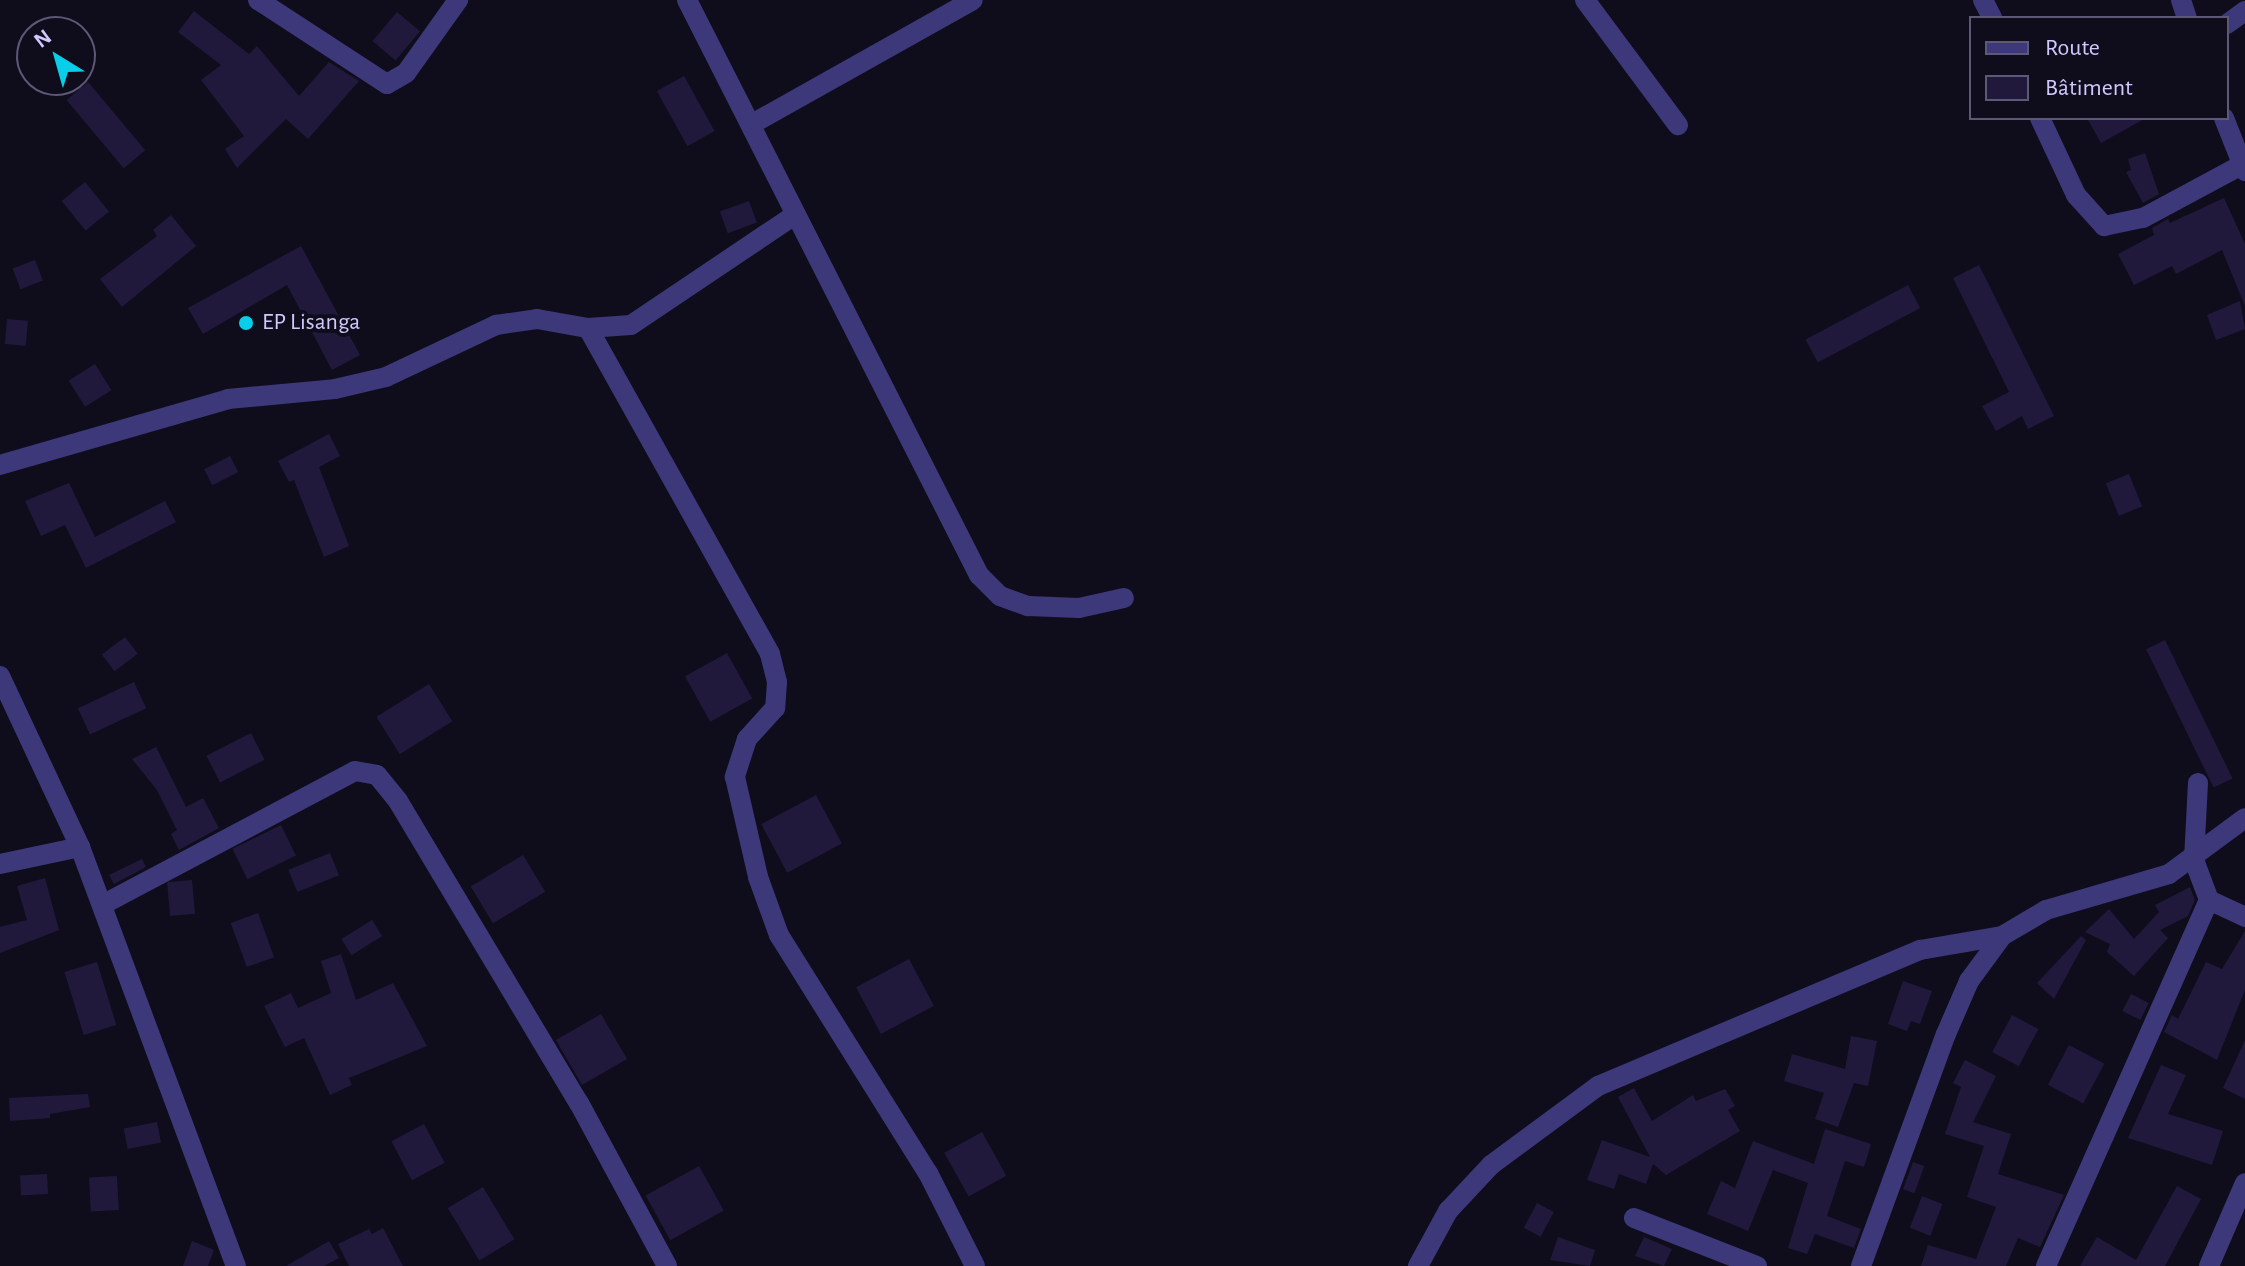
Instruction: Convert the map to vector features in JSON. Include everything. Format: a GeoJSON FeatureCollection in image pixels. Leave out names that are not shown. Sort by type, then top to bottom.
{"type":"FeatureCollection","features":[{"type":"Feature","properties":{"kind":"street"},"geometry":{"type":"LineString","coordinates":[[258,0],[387,84],[406,73],[458,0]]}},
{"type":"Feature","properties":{"kind":"street"},"geometry":{"type":"LineString","coordinates":[[687,0],[752,124],[793,216],[979,575],[1000,596],[1028,606],[1079,608],[1124,598]]}},
{"type":"Feature","properties":{"kind":"street"},"geometry":{"type":"LineString","coordinates":[[752,124],[973,0]]}},
{"type":"Feature","properties":{"kind":"street"},"geometry":{"type":"LineString","coordinates":[[1585,0],[1678,125]]}},
{"type":"Feature","properties":{"kind":"street"},"geometry":{"type":"LineString","coordinates":[[2041,120],[2076,195],[2104,226],[2143,218],[2244,166],[2225,120]]}},
{"type":"Feature","properties":{"kind":"street"},"geometry":{"type":"LineString","coordinates":[[0,465],[228,399],[335,389],[386,377],[496,325],[537,319],[588,328],[631,325],[654,313],[793,216]]}},
{"type":"Feature","properties":{"kind":"street"},"geometry":{"type":"LineString","coordinates":[[588,328],[770,654],[777,682],[775,708],[747,739],[735,777],[758,877],[779,935],[928,1173],[975,1266]]}},
{"type":"Feature","properties":{"kind":"street"},"geometry":{"type":"LineString","coordinates":[[0,676],[80,847],[236,1266]]}},
{"type":"Feature","properties":{"kind":"street"},"geometry":{"type":"LineString","coordinates":[[102,905],[355,771],[377,775],[398,801],[579,1103],[667,1266]]}},
{"type":"Feature","properties":{"kind":"street"},"geometry":{"type":"LineString","coordinates":[[2198,783],[2194,860],[2209,900],[2245,917]]}},
{"type":"Feature","properties":{"kind":"street"},"geometry":{"type":"LineString","coordinates":[[1418,1266],[1448,1211],[1491,1165],[1598,1086],[1920,950],[2002,936],[2046,910],[2143,885],[2194,860],[2245,818]]}},
{"type":"Feature","properties":{"kind":"street"},"geometry":{"type":"LineString","coordinates":[[0,864],[80,847]]}},
{"type":"Feature","properties":{"kind":"street"},"geometry":{"type":"LineString","coordinates":[[2046,1266],[2209,900]]}},
{"type":"Feature","properties":{"kind":"street"},"geometry":{"type":"LineString","coordinates":[[1861,1266],[1946,1034],[1969,981],[2002,936]]}},
{"type":"Feature","properties":{"kind":"street"},"geometry":{"type":"LineString","coordinates":[[2209,1266],[2245,1183]]}},
{"type":"Feature","properties":{"kind":"street"},"geometry":{"type":"LineString","coordinates":[[1634,1218],[1757,1266]]}},
{"type":"Feature","properties":{"kind":"building"},"geometry":{"type":"Polygon","coordinates":[[[194,11],[249,54],[257,46],[299,96],[329,62],[359,81],[308,139],[286,119],[237,168],[225,149],[244,136],[201,80],[221,65],[178,32],[194,11]]]}},
{"type":"Feature","properties":{"kind":"building"},"geometry":{"type":"Polygon","coordinates":[[[397,12],[420,31],[396,60],[373,41],[397,12]]]}},
{"type":"Feature","properties":{"kind":"building"},"geometry":{"type":"Polygon","coordinates":[[[684,76],[715,131],[687,146],[657,91],[684,76]]]}},
{"type":"Feature","properties":{"kind":"building"},"geometry":{"type":"Polygon","coordinates":[[[96,92],[145,150],[124,168],[67,100],[71,96],[96,96],[96,92]]]}},
{"type":"Feature","properties":{"kind":"building"},"geometry":{"type":"Polygon","coordinates":[[[2088,120],[2142,120],[2101,143],[2088,120]]]}},
{"type":"Feature","properties":{"kind":"building"},"geometry":{"type":"Polygon","coordinates":[[[2145,153],[2159,194],[2143,203],[2126,172],[2131,170],[2128,159],[2145,153]]]}},
{"type":"Feature","properties":{"kind":"building"},"geometry":{"type":"Polygon","coordinates":[[[85,182],[109,212],[86,230],[62,201],[85,182]]]}},
{"type":"Feature","properties":{"kind":"building"},"geometry":{"type":"Polygon","coordinates":[[[2224,198],[2245,244],[2245,306],[2222,250],[2176,274],[2172,266],[2134,285],[2118,254],[2154,235],[2152,228],[2168,219],[2170,223],[2224,198]]]}},
{"type":"Feature","properties":{"kind":"building"},"geometry":{"type":"Polygon","coordinates":[[[749,201],[757,223],[728,233],[720,212],[749,201]]]}},
{"type":"Feature","properties":{"kind":"building"},"geometry":{"type":"Polygon","coordinates":[[[171,215],[196,246],[122,307],[100,279],[157,236],[153,230],[171,215]]]}},
{"type":"Feature","properties":{"kind":"building"},"geometry":{"type":"Polygon","coordinates":[[[301,246],[360,355],[332,370],[287,285],[203,334],[188,308],[301,246]]]}},
{"type":"Feature","properties":{"kind":"building"},"geometry":{"type":"Polygon","coordinates":[[[35,260],[43,281],[20,289],[13,269],[35,260]]]}},
{"type":"Feature","properties":{"kind":"building"},"geometry":{"type":"Polygon","coordinates":[[[1979,265],[2054,416],[2028,429],[2022,416],[1996,431],[1982,406],[2009,392],[1953,278],[1979,265]]]}},
{"type":"Feature","properties":{"kind":"building"},"geometry":{"type":"Polygon","coordinates":[[[1908,285],[1920,308],[1818,362],[1806,339],[1908,285]]]}},
{"type":"Feature","properties":{"kind":"building"},"geometry":{"type":"Polygon","coordinates":[[[2240,301],[2245,329],[2216,340],[2207,315],[2240,301]]]}},
{"type":"Feature","properties":{"kind":"building"},"geometry":{"type":"Polygon","coordinates":[[[7,319],[28,321],[26,346],[5,344],[7,319]]]}},
{"type":"Feature","properties":{"kind":"building"},"geometry":{"type":"Polygon","coordinates":[[[95,364],[111,390],[85,407],[69,380],[95,364]]]}},
{"type":"Feature","properties":{"kind":"building"},"geometry":{"type":"Polygon","coordinates":[[[329,434],[340,456],[319,467],[349,546],[324,557],[294,480],[289,482],[278,461],[329,434]]]}},
{"type":"Feature","properties":{"kind":"building"},"geometry":{"type":"Polygon","coordinates":[[[230,456],[238,472],[212,485],[204,469],[230,456]]]}},
{"type":"Feature","properties":{"kind":"building"},"geometry":{"type":"Polygon","coordinates":[[[2129,474],[2142,506],[2119,516],[2106,483],[2129,474]]]}},
{"type":"Feature","properties":{"kind":"building"},"geometry":{"type":"Polygon","coordinates":[[[69,483],[95,537],[165,501],[176,522],[86,568],[65,525],[41,536],[25,501],[69,483]]]}},
{"type":"Feature","properties":{"kind":"building"},"geometry":{"type":"Polygon","coordinates":[[[125,637],[138,654],[114,671],[102,654],[125,637]]]}},
{"type":"Feature","properties":{"kind":"building"},"geometry":{"type":"Polygon","coordinates":[[[2165,640],[2233,778],[2214,788],[2146,649],[2165,640]]]}},
{"type":"Feature","properties":{"kind":"building"},"geometry":{"type":"Polygon","coordinates":[[[727,653],[752,698],[710,722],[685,676],[727,653]]]}},
{"type":"Feature","properties":{"kind":"building"},"geometry":{"type":"Polygon","coordinates":[[[134,682],[146,708],[90,734],[78,708],[134,682]]]}},
{"type":"Feature","properties":{"kind":"building"},"geometry":{"type":"Polygon","coordinates":[[[429,684],[452,721],[400,754],[376,717],[429,684]]]}},
{"type":"Feature","properties":{"kind":"building"},"geometry":{"type":"Polygon","coordinates":[[[251,733],[265,760],[220,782],[206,756],[251,733]]]}},
{"type":"Feature","properties":{"kind":"building"},"geometry":{"type":"Polygon","coordinates":[[[156,747],[186,807],[203,798],[219,828],[179,850],[171,834],[177,830],[157,790],[132,759],[156,747]]]}},
{"type":"Feature","properties":{"kind":"building"},"geometry":{"type":"Polygon","coordinates":[[[816,795],[842,844],[787,873],[761,824],[816,795]]]}},
{"type":"Feature","properties":{"kind":"building"},"geometry":{"type":"Polygon","coordinates":[[[281,825],[296,856],[247,879],[232,849],[281,825]]]}},
{"type":"Feature","properties":{"kind":"building"},"geometry":{"type":"Polygon","coordinates":[[[330,853],[339,875],[297,892],[288,870],[330,853]]]}},
{"type":"Feature","properties":{"kind":"building"},"geometry":{"type":"Polygon","coordinates":[[[523,855],[545,892],[493,923],[471,886],[523,855]]]}},
{"type":"Feature","properties":{"kind":"building"},"geometry":{"type":"Polygon","coordinates":[[[142,859],[146,867],[114,884],[109,875],[142,859]]]}},
{"type":"Feature","properties":{"kind":"building"},"geometry":{"type":"Polygon","coordinates":[[[45,878],[59,930],[0,953],[0,927],[27,920],[17,886],[45,878]]]}},
{"type":"Feature","properties":{"kind":"building"},"geometry":{"type":"Polygon","coordinates":[[[192,880],[195,914],[170,916],[167,882],[192,880]]]}},
{"type":"Feature","properties":{"kind":"building"},"geometry":{"type":"Polygon","coordinates":[[[2190,887],[2195,900],[2188,916],[2160,930],[2168,938],[2134,976],[2107,952],[2110,944],[2085,932],[2109,909],[2134,939],[2159,912],[2155,905],[2190,887]]]}},
{"type":"Feature","properties":{"kind":"building"},"geometry":{"type":"Polygon","coordinates":[[[258,913],[274,957],[247,967],[231,923],[258,913]]]}},
{"type":"Feature","properties":{"kind":"building"},"geometry":{"type":"Polygon","coordinates":[[[372,920],[382,936],[352,955],[341,939],[372,920]]]}},
{"type":"Feature","properties":{"kind":"building"},"geometry":{"type":"Polygon","coordinates":[[[2245,931],[2245,990],[2217,1060],[2164,1032],[2172,1015],[2178,1019],[2206,962],[2222,969],[2245,931]]]}},
{"type":"Feature","properties":{"kind":"building"},"geometry":{"type":"Polygon","coordinates":[[[2081,936],[2086,940],[2054,999],[2037,983],[2081,936]]]}},
{"type":"Feature","properties":{"kind":"building"},"geometry":{"type":"Polygon","coordinates":[[[341,954],[356,1000],[393,983],[427,1046],[349,1078],[352,1085],[330,1095],[304,1038],[285,1047],[264,1006],[291,993],[298,1008],[331,993],[321,961],[341,954]]]}},
{"type":"Feature","properties":{"kind":"building"},"geometry":{"type":"Polygon","coordinates":[[[909,959],[934,1006],[881,1034],[856,987],[909,959]]]}},
{"type":"Feature","properties":{"kind":"building"},"geometry":{"type":"Polygon","coordinates":[[[97,962],[116,1025],[84,1035],[64,972],[97,962]]]}},
{"type":"Feature","properties":{"kind":"building"},"geometry":{"type":"Polygon","coordinates":[[[1903,981],[1932,991],[1920,1024],[1911,1021],[1907,1031],[1888,1024],[1903,981]]]}},
{"type":"Feature","properties":{"kind":"building"},"geometry":{"type":"Polygon","coordinates":[[[2131,994],[2149,1003],[2140,1020],[2122,1011],[2131,994]]]}},
{"type":"Feature","properties":{"kind":"building"},"geometry":{"type":"Polygon","coordinates":[[[601,1014],[627,1059],[582,1085],[556,1040],[601,1014]]]}},
{"type":"Feature","properties":{"kind":"building"},"geometry":{"type":"Polygon","coordinates":[[[2012,1015],[2038,1029],[2019,1066],[1992,1052],[2012,1015]]]}},
{"type":"Feature","properties":{"kind":"building"},"geometry":{"type":"Polygon","coordinates":[[[1851,1036],[1877,1041],[1868,1086],[1854,1083],[1838,1127],[1815,1119],[1824,1093],[1784,1081],[1792,1054],[1845,1069],[1851,1036]]]}},
{"type":"Feature","properties":{"kind":"building"},"geometry":{"type":"Polygon","coordinates":[[[2245,1040],[2245,1099],[2223,1088],[2245,1040]]]}},
{"type":"Feature","properties":{"kind":"building"},"geometry":{"type":"Polygon","coordinates":[[[2069,1045],[2104,1064],[2083,1104],[2048,1085],[2069,1045]]]}},
{"type":"Feature","properties":{"kind":"building"},"geometry":{"type":"Polygon","coordinates":[[[1965,1060],[1996,1076],[1973,1122],[2011,1134],[1998,1174],[2064,1195],[2040,1247],[2018,1238],[2006,1266],[1921,1266],[1928,1245],[1976,1259],[1996,1207],[1967,1197],[1984,1146],[1945,1134],[1961,1087],[1953,1083],[1965,1060]]]}},
{"type":"Feature","properties":{"kind":"building"},"geometry":{"type":"Polygon","coordinates":[[[2161,1065],[2186,1075],[2168,1114],[2223,1131],[2212,1165],[2128,1138],[2161,1065]]]}},
{"type":"Feature","properties":{"kind":"building"},"geometry":{"type":"Polygon","coordinates":[[[1634,1088],[1652,1121],[1693,1095],[1696,1101],[1725,1089],[1735,1106],[1728,1110],[1740,1131],[1666,1175],[1653,1164],[1646,1184],[1619,1174],[1614,1189],[1587,1180],[1602,1140],[1650,1157],[1618,1097],[1634,1088]]]}},
{"type":"Feature","properties":{"kind":"building"},"geometry":{"type":"Polygon","coordinates":[[[88,1094],[90,1107],[50,1114],[50,1118],[10,1121],[9,1098],[88,1094]]]}},
{"type":"Feature","properties":{"kind":"building"},"geometry":{"type":"Polygon","coordinates":[[[157,1122],[161,1143],[128,1149],[124,1128],[157,1122]]]}},
{"type":"Feature","properties":{"kind":"building"},"geometry":{"type":"Polygon","coordinates":[[[424,1124],[445,1163],[412,1180],[391,1141],[424,1124]]]}},
{"type":"Feature","properties":{"kind":"building"},"geometry":{"type":"Polygon","coordinates":[[[1825,1129],[1871,1144],[1864,1167],[1845,1161],[1827,1216],[1861,1229],[1854,1248],[1815,1234],[1807,1254],[1788,1248],[1808,1183],[1773,1170],[1748,1231],[1707,1214],[1721,1181],[1735,1188],[1753,1141],[1814,1164],[1825,1129]]]}},
{"type":"Feature","properties":{"kind":"building"},"geometry":{"type":"Polygon","coordinates":[[[982,1132],[1006,1176],[969,1197],[944,1153],[982,1132]]]}},
{"type":"Feature","properties":{"kind":"building"},"geometry":{"type":"Polygon","coordinates":[[[1913,1162],[1924,1166],[1914,1193],[1903,1189],[1913,1162]]]}},
{"type":"Feature","properties":{"kind":"building"},"geometry":{"type":"Polygon","coordinates":[[[699,1166],[724,1211],[670,1240],[646,1196],[699,1166]]]}},
{"type":"Feature","properties":{"kind":"building"},"geometry":{"type":"Polygon","coordinates":[[[47,1174],[48,1194],[21,1195],[20,1175],[47,1174]]]}},
{"type":"Feature","properties":{"kind":"building"},"geometry":{"type":"Polygon","coordinates":[[[117,1176],[119,1210],[91,1211],[89,1177],[117,1176]]]}},
{"type":"Feature","properties":{"kind":"building"},"geometry":{"type":"Polygon","coordinates":[[[2177,1186],[2201,1199],[2165,1266],[2080,1266],[2097,1237],[2136,1260],[2177,1186]]]}},
{"type":"Feature","properties":{"kind":"building"},"geometry":{"type":"Polygon","coordinates":[[[483,1187],[514,1239],[479,1260],[448,1208],[483,1187]]]}},
{"type":"Feature","properties":{"kind":"building"},"geometry":{"type":"Polygon","coordinates":[[[1922,1196],[1943,1204],[1930,1236],[1910,1228],[1922,1196]]]}},
{"type":"Feature","properties":{"kind":"building"},"geometry":{"type":"Polygon","coordinates":[[[1537,1203],[1554,1212],[1541,1237],[1524,1228],[1537,1203]]]}},
{"type":"Feature","properties":{"kind":"building"},"geometry":{"type":"Polygon","coordinates":[[[383,1228],[403,1266],[349,1266],[338,1244],[369,1229],[372,1234],[383,1228]]]}},
{"type":"Feature","properties":{"kind":"building"},"geometry":{"type":"Polygon","coordinates":[[[1558,1237],[1595,1250],[1590,1266],[1550,1260],[1558,1237]]]}},
{"type":"Feature","properties":{"kind":"building"},"geometry":{"type":"Polygon","coordinates":[[[1644,1237],[1672,1249],[1664,1266],[1635,1256],[1644,1237]]]}},
{"type":"Feature","properties":{"kind":"building"},"geometry":{"type":"Polygon","coordinates":[[[192,1241],[214,1250],[208,1266],[183,1266],[192,1241]]]}},
{"type":"Feature","properties":{"kind":"building"},"geometry":{"type":"Polygon","coordinates":[[[329,1241],[339,1258],[324,1266],[286,1266],[329,1241]]]}},
{"type":"Feature","properties":{"kind":"place","name":"EP Lisanga"},"geometry":{"type":"Point","coordinates":[246,323]}}]}
